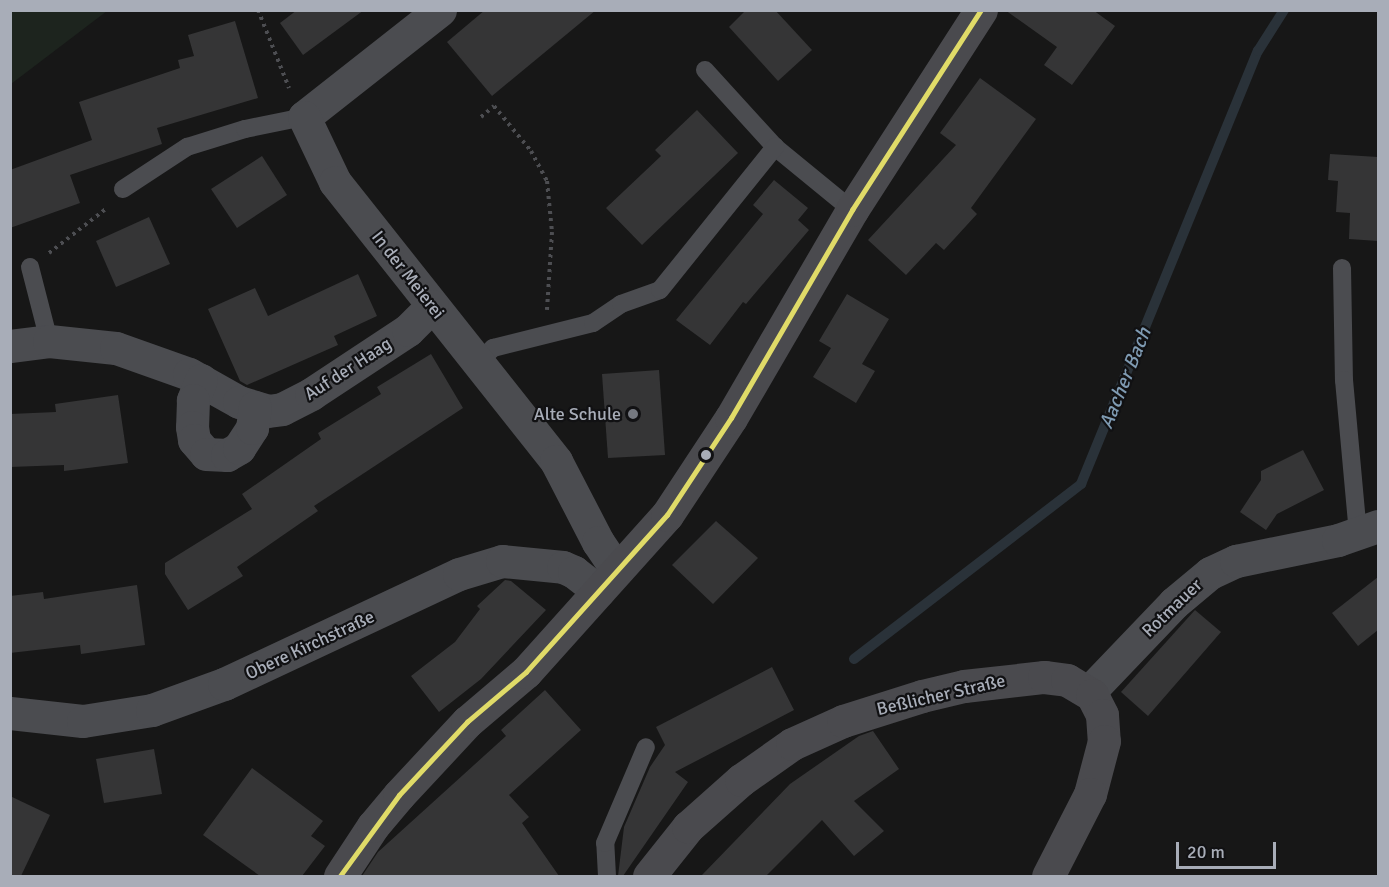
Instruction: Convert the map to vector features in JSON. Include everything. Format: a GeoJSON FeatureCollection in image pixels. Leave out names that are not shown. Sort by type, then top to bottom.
{"type":"FeatureCollection","features":[{"type":"Feature","properties":{"kind":"main road"},"geometry":{"type":"LineString","coordinates":[[340,876],[373,826],[413,780],[467,722],[526,672],[667,515],[697,472],[852,210],[981,10]]}},
{"type":"Feature","properties":{"kind":"main road","name":"Beßlicher Straße"},"geometry":{"type":"LineString","coordinates":[[649,876],[688,827],[723,795],[775,756],[815,733],[912,699],[1015,679],[1057,678],[1089,692]]}},
{"type":"Feature","properties":{"kind":"main road"},"geometry":{"type":"LineString","coordinates":[[1048,876],[1090,794],[1103,753],[1102,715],[1089,692]]}},
{"type":"Feature","properties":{"kind":"street"},"geometry":{"type":"LineString","coordinates":[[304,117],[440,10]]}},
{"type":"Feature","properties":{"kind":"street","name":"In der Meierei"},"geometry":{"type":"LineString","coordinates":[[304,117],[335,182],[477,364],[556,460],[608,581]]}},
{"type":"Feature","properties":{"kind":"street","name":"Auf der Haag"},"geometry":{"type":"LineString","coordinates":[[10,346],[49,341],[116,348],[201,380],[255,407],[268,411],[295,403],[408,330],[432,306]]}},
{"type":"Feature","properties":{"kind":"street"},"geometry":{"type":"LineString","coordinates":[[201,380],[193,400],[192,427],[194,440],[206,454],[227,455],[240,448],[252,428],[255,407]]}},
{"type":"Feature","properties":{"kind":"street","name":"Rotmauer"},"geometry":{"type":"LineString","coordinates":[[1089,692],[1174,603],[1210,573],[1236,561],[1368,530]]}},
{"type":"Feature","properties":{"kind":"street","name":"Obere Kirchstraße"},"geometry":{"type":"LineString","coordinates":[[10,713],[83,721],[152,710],[234,680],[459,574],[502,561],[563,567],[608,581]]}},
{"type":"Feature","properties":{"kind":"lane"},"geometry":{"type":"LineString","coordinates":[[705,70],[775,147],[852,210]]}},
{"type":"Feature","properties":{"kind":"lane"},"geometry":{"type":"LineString","coordinates":[[123,189],[187,147],[245,129],[304,117]]}},
{"type":"Feature","properties":{"kind":"lane"},"geometry":{"type":"LineString","coordinates":[[477,364],[493,348],[593,323],[621,304],[660,290],[775,147]]}},
{"type":"Feature","properties":{"kind":"lane"},"geometry":{"type":"LineString","coordinates":[[30,267],[49,341]]}},
{"type":"Feature","properties":{"kind":"lane"},"geometry":{"type":"LineString","coordinates":[[1342,268],[1344,381],[1368,530]]}},
{"type":"Feature","properties":{"kind":"lane"},"geometry":{"type":"LineString","coordinates":[[607,876],[605,843],[646,747]]}},
{"type":"Feature","properties":{"kind":"path"},"geometry":{"type":"LineString","coordinates":[[258,10],[279,68],[304,117]]}},
{"type":"Feature","properties":{"kind":"path"},"geometry":{"type":"LineString","coordinates":[[481,117],[494,106],[531,151],[547,181],[552,232],[546,333]]}},
{"type":"Feature","properties":{"kind":"path"},"geometry":{"type":"LineString","coordinates":[[30,267],[106,209],[123,189]]}},
{"type":"Feature","properties":{"kind":"shaded area"},"geometry":{"type":"Polygon","coordinates":[[[11,10],[107,10],[107,11],[11,84],[11,10]]]}},
{"type":"Feature","properties":{"kind":"building"},"geometry":{"type":"Polygon","coordinates":[[[297,10],[364,10],[303,55],[280,23],[297,10]]]}},
{"type":"Feature","properties":{"kind":"building"},"geometry":{"type":"Polygon","coordinates":[[[485,10],[596,10],[492,96],[447,42],[485,10]]]}},
{"type":"Feature","properties":{"kind":"building"},"geometry":{"type":"Polygon","coordinates":[[[746,10],[775,10],[812,50],[778,81],[729,27],[746,10]]]}},
{"type":"Feature","properties":{"kind":"building"},"geometry":{"type":"Polygon","coordinates":[[[1005,10],[1093,10],[1115,26],[1072,85],[1044,65],[1057,47],[1005,10]]]}},
{"type":"Feature","properties":{"kind":"building"},"geometry":{"type":"Polygon","coordinates":[[[235,21],[258,98],[157,128],[162,144],[70,175],[80,203],[10,228],[10,170],[92,140],[79,102],[180,68],[178,60],[194,56],[188,35],[235,21]]]}},
{"type":"Feature","properties":{"kind":"building"},"geometry":{"type":"Polygon","coordinates":[[[980,78],[1036,119],[971,208],[977,214],[944,250],[936,243],[906,275],[868,240],[956,145],[940,133],[980,78]]]}},
{"type":"Feature","properties":{"kind":"building"},"geometry":{"type":"Polygon","coordinates":[[[697,110],[738,153],[642,245],[606,208],[661,156],[655,150],[697,110]]]}},
{"type":"Feature","properties":{"kind":"building"},"geometry":{"type":"Polygon","coordinates":[[[1330,154],[1378,157],[1378,241],[1349,239],[1350,213],[1336,212],[1338,181],[1328,180],[1330,154]]]}},
{"type":"Feature","properties":{"kind":"building"},"geometry":{"type":"Polygon","coordinates":[[[262,156],[287,195],[237,228],[211,189],[262,156]]]}},
{"type":"Feature","properties":{"kind":"building"},"geometry":{"type":"Polygon","coordinates":[[[774,180],[808,208],[798,220],[809,230],[746,304],[743,302],[710,345],[676,320],[763,214],[753,205],[774,180]]]}},
{"type":"Feature","properties":{"kind":"building"},"geometry":{"type":"Polygon","coordinates":[[[149,217],[170,264],[116,287],[96,241],[149,217]]]}},
{"type":"Feature","properties":{"kind":"building"},"geometry":{"type":"Polygon","coordinates":[[[358,274],[377,316],[334,336],[338,345],[247,385],[240,381],[208,309],[255,288],[268,316],[358,274]]]}},
{"type":"Feature","properties":{"kind":"building"},"geometry":{"type":"Polygon","coordinates":[[[847,294],[889,319],[862,364],[875,371],[856,403],[813,377],[831,348],[819,341],[847,294]]]}},
{"type":"Feature","properties":{"kind":"building"},"geometry":{"type":"Polygon","coordinates":[[[431,354],[463,408],[314,506],[318,511],[237,567],[243,576],[188,610],[165,574],[165,563],[252,509],[242,494],[321,439],[318,433],[381,394],[377,387],[431,354]]]}},
{"type":"Feature","properties":{"kind":"building","name":"Alte Schule"},"geometry":{"type":"Polygon","coordinates":[[[659,370],[665,455],[608,458],[602,374],[659,370]]]}},
{"type":"Feature","properties":{"kind":"building"},"geometry":{"type":"Polygon","coordinates":[[[118,395],[128,463],[64,471],[64,465],[10,467],[10,414],[56,412],[55,404],[118,395]]]}},
{"type":"Feature","properties":{"kind":"building"},"geometry":{"type":"Polygon","coordinates":[[[1303,450],[1324,490],[1277,514],[1266,530],[1240,512],[1261,480],[1261,471],[1303,450]]]}},
{"type":"Feature","properties":{"kind":"building"},"geometry":{"type":"Polygon","coordinates":[[[716,521],[758,558],[713,604],[672,565],[716,521]]]}},
{"type":"Feature","properties":{"kind":"building"},"geometry":{"type":"Polygon","coordinates":[[[1378,577],[1378,630],[1358,646],[1332,613],[1378,577]]]}},
{"type":"Feature","properties":{"kind":"building"},"geometry":{"type":"Polygon","coordinates":[[[505,580],[511,581],[546,610],[481,679],[439,712],[411,676],[455,642],[480,609],[477,606],[505,580]]]}},
{"type":"Feature","properties":{"kind":"building"},"geometry":{"type":"Polygon","coordinates":[[[137,585],[145,645],[81,654],[80,645],[10,653],[10,596],[43,592],[44,599],[137,585]]]}},
{"type":"Feature","properties":{"kind":"building"},"geometry":{"type":"Polygon","coordinates":[[[1195,610],[1221,632],[1148,716],[1121,692],[1195,610]]]}},
{"type":"Feature","properties":{"kind":"building"},"geometry":{"type":"Polygon","coordinates":[[[772,667],[794,710],[675,772],[688,782],[623,876],[618,876],[624,827],[650,767],[665,745],[656,727],[772,667]]]}},
{"type":"Feature","properties":{"kind":"building"},"geometry":{"type":"Polygon","coordinates":[[[545,690],[581,730],[509,795],[529,817],[522,823],[559,876],[362,876],[378,852],[506,736],[501,730],[545,690]]]}},
{"type":"Feature","properties":{"kind":"building"},"geometry":{"type":"Polygon","coordinates":[[[873,731],[899,769],[854,801],[884,831],[854,856],[822,820],[766,876],[701,876],[790,784],[859,736],[873,731]]]}},
{"type":"Feature","properties":{"kind":"building"},"geometry":{"type":"Polygon","coordinates":[[[154,749],[162,794],[104,803],[96,759],[154,749]]]}},
{"type":"Feature","properties":{"kind":"building"},"geometry":{"type":"Polygon","coordinates":[[[252,768],[323,821],[311,836],[325,846],[302,876],[260,876],[203,835],[252,768]]]}},
{"type":"Feature","properties":{"kind":"building"},"geometry":{"type":"Polygon","coordinates":[[[10,796],[50,815],[21,876],[10,876],[10,796]]]}},
{"type":"Feature","properties":{"kind":"waterway","name":"Aacher Bach"},"geometry":{"type":"LineString","coordinates":[[854,659],[1081,484],[1258,51],[1284,10]]}},
{"type":"Feature","properties":{"kind":"transit line"},"geometry":{"type":"LineString","coordinates":[[340,876],[399,795],[467,722],[526,672],[667,515],[731,418],[852,210],[981,10]]}},
{"type":"Feature","properties":{"kind":"place","name":"Alte Schule"},"geometry":{"type":"Point","coordinates":[633,414]}}]}
